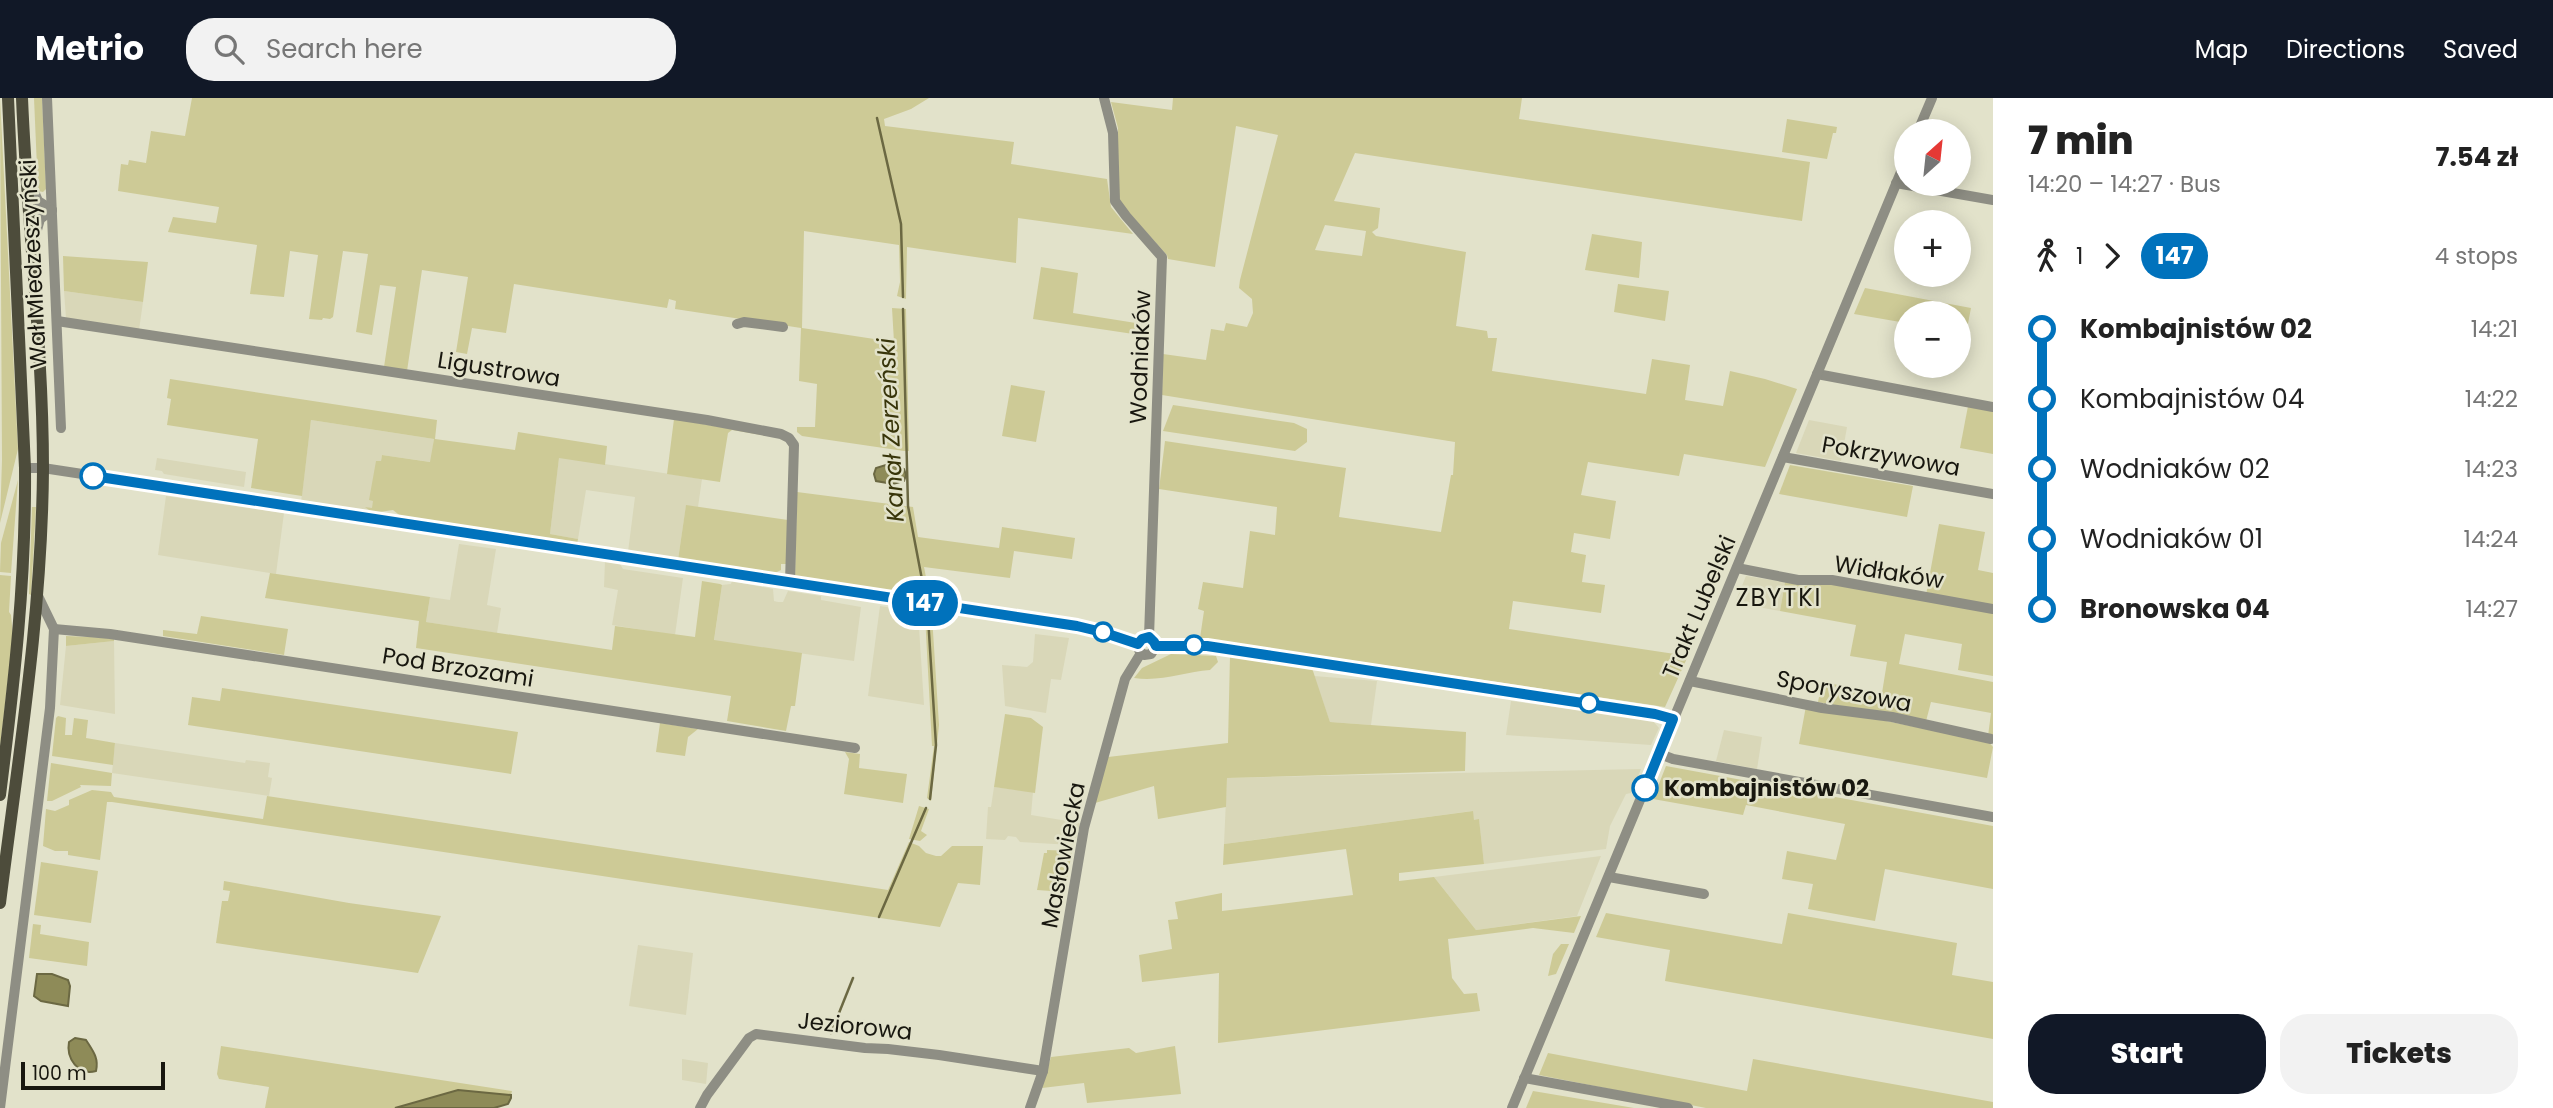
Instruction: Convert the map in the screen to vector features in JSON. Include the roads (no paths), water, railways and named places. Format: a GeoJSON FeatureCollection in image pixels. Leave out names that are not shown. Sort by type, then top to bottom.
{"type":"FeatureCollection","features":[{"type":"Feature","properties":{"kind":"main road","name":"Wał Miedzeszyński"},"geometry":{"type":"LineString","coordinates":[[0,795],[20,627],[25,468],[8,98]]}},
{"type":"Feature","properties":{"kind":"main road","name":"Wał Miedzeszyński"},"geometry":{"type":"LineString","coordinates":[[0,903],[38,596],[43,468],[22,98]]}},
{"type":"Feature","properties":{"kind":"street","name":"Wał Miedzeszyński"},"geometry":{"type":"LineString","coordinates":[[47,98],[61,428]]}},
{"type":"Feature","properties":{"kind":"street","name":"Wodniaków"},"geometry":{"type":"LineString","coordinates":[[1104,98],[1113,133],[1115,201],[1162,257],[1149,637]]}},
{"type":"Feature","properties":{"kind":"street"},"geometry":{"type":"LineString","coordinates":[[1923,119],[1932,98]]}},
{"type":"Feature","properties":{"kind":"street"},"geometry":{"type":"LineString","coordinates":[[25,168],[35,197],[52,210],[40,219],[31,253]]}},
{"type":"Feature","properties":{"kind":"street","name":"Trakt Lubelski"},"geometry":{"type":"LineString","coordinates":[[1512,1108],[1894,188]]}},
{"type":"Feature","properties":{"kind":"street"},"geometry":{"type":"LineString","coordinates":[[1970,196],[1993,200]]}},
{"type":"Feature","properties":{"kind":"street","name":"Ligustrowa"},"geometry":{"type":"LineString","coordinates":[[57,321],[707,420],[781,434],[792,441],[794,452],[790,582]]}},
{"type":"Feature","properties":{"kind":"street"},"geometry":{"type":"LineString","coordinates":[[737,324],[744,322],[783,327]]}},
{"type":"Feature","properties":{"kind":"street"},"geometry":{"type":"LineString","coordinates":[[1817,374],[1993,407]]}},
{"type":"Feature","properties":{"kind":"street","name":"Pokrzywowa"},"geometry":{"type":"LineString","coordinates":[[1783,457],[1993,494]]}},
{"type":"Feature","properties":{"kind":"street"},"geometry":{"type":"LineString","coordinates":[[25,468],[43,468],[1077,626],[1102,632],[1151,654],[1156,646]]}},
{"type":"Feature","properties":{"kind":"street","name":"Widłaków"},"geometry":{"type":"LineString","coordinates":[[1737,568],[1798,580],[1832,580],[1993,609]]}},
{"type":"Feature","properties":{"kind":"street"},"geometry":{"type":"LineString","coordinates":[[0,1108],[50,708],[54,629],[38,596]]}},
{"type":"Feature","properties":{"kind":"street","name":"Pod Brzozami"},"geometry":{"type":"LineString","coordinates":[[54,629],[110,634],[855,748]]}},
{"type":"Feature","properties":{"kind":"street"},"geometry":{"type":"LineString","coordinates":[[1139,649],[1142,639],[1149,637],[1156,646]]}},
{"type":"Feature","properties":{"kind":"street"},"geometry":{"type":"LineString","coordinates":[[1156,646],[1224,648],[1600,705],[1673,719]]}},
{"type":"Feature","properties":{"kind":"street","name":"Masłowiecka"},"geometry":{"type":"LineString","coordinates":[[1030,1108],[1043,1071],[1084,828],[1125,679],[1139,649]]}},
{"type":"Feature","properties":{"kind":"street","name":"Sporyszowa"},"geometry":{"type":"LineString","coordinates":[[1690,681],[1991,739]]}},
{"type":"Feature","properties":{"kind":"street"},"geometry":{"type":"LineString","coordinates":[[1660,754],[1685,761],[1993,817]]}},
{"type":"Feature","properties":{"kind":"street"},"geometry":{"type":"LineString","coordinates":[[1609,877],[1704,894]]}},
{"type":"Feature","properties":{"kind":"street","name":"Jeziorowa"},"geometry":{"type":"LineString","coordinates":[[700,1108],[749,1038],[756,1034],[939,1055],[1043,1071]]}},
{"type":"Feature","properties":{"kind":"street"},"geometry":{"type":"LineString","coordinates":[[1524,1078],[1688,1108]]}},
{"type":"Feature","properties":{"kind":"waterway","name":"Kanał Zerzeński"},"geometry":{"type":"LineString","coordinates":[[877,118],[901,224],[903,297]]}},
{"type":"Feature","properties":{"kind":"waterway","name":"Kanał Zerzeński"},"geometry":{"type":"LineString","coordinates":[[903,309],[908,506],[924,590]]}},
{"type":"Feature","properties":{"kind":"waterway","name":"Kanał Zerzeński"},"geometry":{"type":"LineString","coordinates":[[928,617],[936,745],[930,799]]}},
{"type":"Feature","properties":{"kind":"waterway","name":"Kanał Zerzeński"},"geometry":{"type":"LineString","coordinates":[[879,917],[926,808]]}},
{"type":"Feature","properties":{"kind":"waterway","name":"Kanał Zerzeński"},"geometry":{"type":"LineString","coordinates":[[831,1033],[853,978]]}},
{"type":"Feature","properties":{"kind":"place","name":"Kombajnistów 02"},"geometry":{"type":"Point","coordinates":[1645,788]}},
{"type":"Feature","properties":{"kind":"district","name":"ZBYTKI"},"geometry":{"type":"Point","coordinates":[1779,598]}}]}
